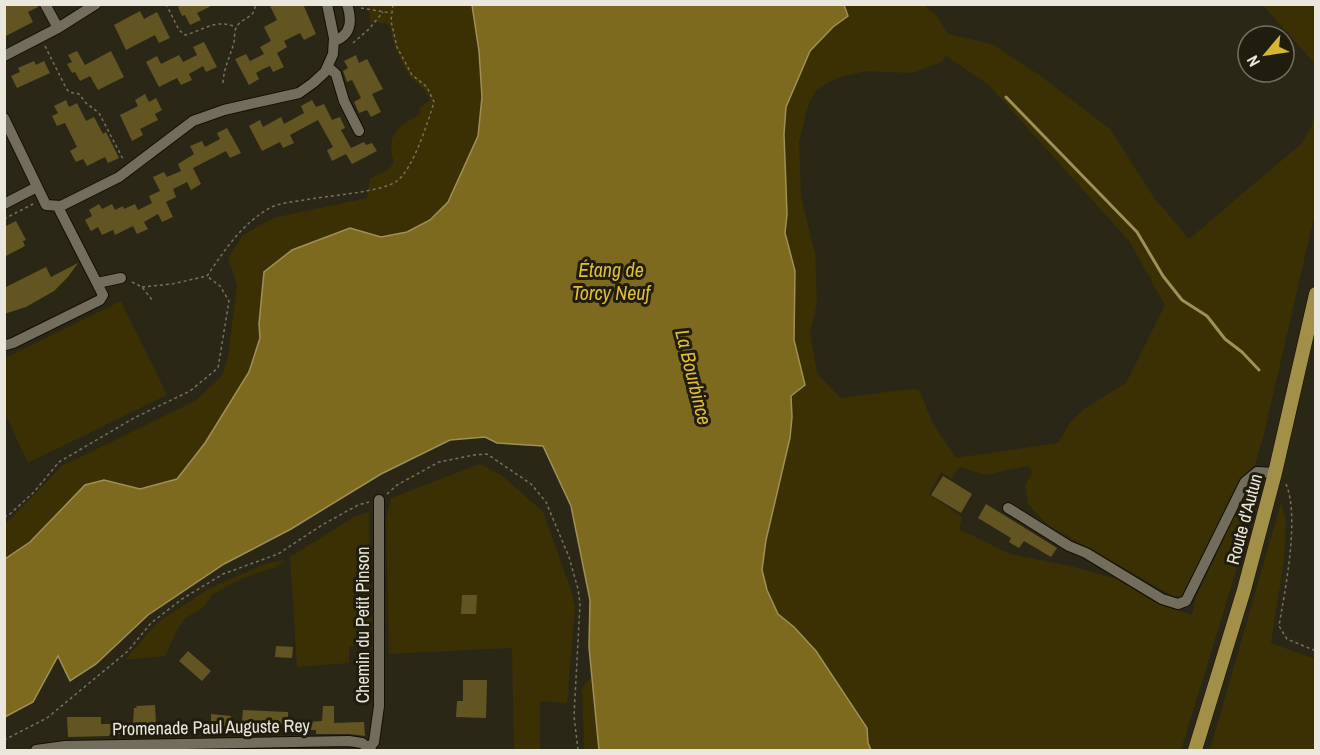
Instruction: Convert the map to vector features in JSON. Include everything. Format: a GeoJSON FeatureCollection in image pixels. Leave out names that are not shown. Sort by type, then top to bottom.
{"type":"FeatureCollection","features":[{"type":"Feature","properties":{"kind":"main road","name":"Route d'Autun"},"geometry":{"type":"LineString","coordinates":[[1195,750],[1244,590],[1275,473],[1316,294]]}},
{"type":"Feature","properties":{"kind":"street"},"geometry":{"type":"LineString","coordinates":[[45,4],[58,28]]}},
{"type":"Feature","properties":{"kind":"street"},"geometry":{"type":"LineString","coordinates":[[4,56],[41,38],[96,4]]}},
{"type":"Feature","properties":{"kind":"street"},"geometry":{"type":"LineString","coordinates":[[327,4],[337,40]]}},
{"type":"Feature","properties":{"kind":"street"},"geometry":{"type":"LineString","coordinates":[[4,118],[46,205],[54,207],[129,170],[193,121],[224,110],[299,93],[313,83],[328,67],[337,40],[350,28],[348,7]]}},
{"type":"Feature","properties":{"kind":"street"},"geometry":{"type":"LineString","coordinates":[[328,67],[336,74],[344,101],[359,132]]}},
{"type":"Feature","properties":{"kind":"street"},"geometry":{"type":"LineString","coordinates":[[4,204],[37,187]]}},
{"type":"Feature","properties":{"kind":"street"},"geometry":{"type":"LineString","coordinates":[[6,345],[100,300],[103,295],[54,207]]}},
{"type":"Feature","properties":{"kind":"street"},"geometry":{"type":"LineString","coordinates":[[97,283],[121,278]]}},
{"type":"Feature","properties":{"kind":"street"},"geometry":{"type":"LineString","coordinates":[[1008,507],[1068,546],[1086,553],[1162,599],[1178,604],[1186,601],[1245,482],[1257,472],[1275,473]]}},
{"type":"Feature","properties":{"kind":"street","name":"Chemin du Petit Pinson"},"geometry":{"type":"LineString","coordinates":[[370,749],[374,742],[379,706],[380,500]]}},
{"type":"Feature","properties":{"kind":"street","name":"Promenade Paul Auguste Rey"},"geometry":{"type":"LineString","coordinates":[[36,750],[349,741],[362,743],[370,749]]}},
{"type":"Feature","properties":{"kind":"path"},"geometry":{"type":"LineString","coordinates":[[165,4],[179,30],[185,35],[200,28],[223,24],[236,27]]}},
{"type":"Feature","properties":{"kind":"path"},"geometry":{"type":"LineString","coordinates":[[223,83],[224,67],[235,40],[236,27],[253,15],[256,10],[255,4]]}},
{"type":"Feature","properties":{"kind":"path"},"geometry":{"type":"LineString","coordinates":[[121,278],[142,286],[172,284],[207,276],[239,232],[270,207],[387,187],[398,181],[406,171],[428,122],[434,102],[427,87],[412,75],[397,47],[391,21],[393,4]]}},
{"type":"Feature","properties":{"kind":"path"},"geometry":{"type":"LineString","coordinates":[[348,7],[392,13]]}},
{"type":"Feature","properties":{"kind":"path"},"geometry":{"type":"LineString","coordinates":[[337,40],[348,43],[356,41],[383,12]]}},
{"type":"Feature","properties":{"kind":"path"},"geometry":{"type":"LineString","coordinates":[[41,38],[66,88],[69,92],[79,93],[86,103],[99,113],[129,170]]}},
{"type":"Feature","properties":{"kind":"path"},"geometry":{"type":"LineString","coordinates":[[4,219],[32,204]]}},
{"type":"Feature","properties":{"kind":"path"},"geometry":{"type":"LineString","coordinates":[[4,517],[34,492],[59,462],[134,418],[190,391],[218,368],[229,301],[220,286],[207,276]]}},
{"type":"Feature","properties":{"kind":"path"},"geometry":{"type":"LineString","coordinates":[[142,286],[153,301]]}},
{"type":"Feature","properties":{"kind":"path"},"geometry":{"type":"LineString","coordinates":[[4,740],[46,718],[128,651],[151,623],[182,599],[223,574],[278,554],[322,525],[358,506],[380,500],[397,485],[439,462],[487,454],[531,484],[546,502],[569,557],[579,597],[574,716],[578,750]]}},
{"type":"Feature","properties":{"kind":"path"},"geometry":{"type":"LineString","coordinates":[[1275,473],[1286,483],[1289,490],[1292,516],[1279,626],[1287,639],[1316,651]]}},
{"type":"Feature","properties":{"kind":"shaded area"},"geometry":{"type":"Polygon","coordinates":[[[369,5],[472,5],[479,51],[482,97],[478,136],[448,202],[430,220],[407,232],[381,237],[350,228],[292,250],[264,272],[259,324],[260,338],[249,372],[205,443],[177,479],[140,489],[104,480],[85,485],[30,542],[5,559],[5,523],[62,466],[195,401],[222,376],[228,357],[237,285],[228,258],[243,235],[273,218],[367,198],[370,178],[387,171],[394,163],[391,145],[395,132],[421,114],[419,109],[430,100],[424,89],[409,76],[394,45],[390,26],[385,23],[370,22],[369,5]]]}},
{"type":"Feature","properties":{"kind":"shaded area"},"geometry":{"type":"Polygon","coordinates":[[[844,5],[924,5],[937,16],[948,34],[992,44],[1038,74],[1110,129],[1155,199],[1189,239],[1301,144],[1312,126],[1315,109],[1315,213],[1264,434],[1255,465],[1245,474],[1183,597],[1173,596],[1048,525],[1028,504],[1025,485],[1033,471],[1027,466],[986,475],[959,467],[952,479],[941,472],[929,494],[962,517],[959,529],[1010,554],[1070,566],[1117,579],[1160,605],[1192,615],[1195,599],[1249,486],[1254,482],[1258,486],[1243,529],[1244,545],[1181,750],[871,750],[867,728],[794,627],[778,614],[767,590],[762,570],[766,540],[792,417],[791,396],[805,385],[794,340],[795,271],[785,233],[787,214],[784,134],[786,107],[810,51],[833,27],[848,17],[844,5]],[[946,56],[941,62],[913,73],[866,71],[837,78],[815,91],[807,109],[799,142],[801,196],[815,254],[817,303],[810,333],[817,373],[840,398],[910,389],[919,390],[934,426],[956,458],[1058,443],[1069,424],[1084,409],[1126,383],[1165,305],[1129,241],[989,85],[946,56]]]}},
{"type":"Feature","properties":{"kind":"shaded area"},"geometry":{"type":"Polygon","coordinates":[[[1263,5],[1315,5],[1315,64],[1296,42],[1296,24],[1280,24],[1263,5]]]}},
{"type":"Feature","properties":{"kind":"shaded area"},"geometry":{"type":"Polygon","coordinates":[[[121,301],[167,395],[28,463],[5,414],[5,358],[121,301]]]}},
{"type":"Feature","properties":{"kind":"shaded area"},"geometry":{"type":"Polygon","coordinates":[[[480,464],[500,474],[543,512],[572,593],[575,608],[567,703],[540,701],[540,750],[514,750],[512,648],[389,654],[386,520],[391,498],[480,464]]]}},
{"type":"Feature","properties":{"kind":"shaded area"},"geometry":{"type":"Polygon","coordinates":[[[1281,503],[1286,520],[1284,559],[1271,643],[1315,659],[1315,750],[1210,750],[1281,503]]]}},
{"type":"Feature","properties":{"kind":"shaded area"},"geometry":{"type":"Polygon","coordinates":[[[369,512],[371,643],[349,646],[349,663],[297,667],[290,557],[354,517],[369,512]]]}},
{"type":"Feature","properties":{"kind":"shaded area"},"geometry":{"type":"Polygon","coordinates":[[[285,560],[276,567],[241,579],[211,595],[205,606],[180,625],[165,656],[125,660],[157,623],[210,588],[265,564],[285,560]]]}},
{"type":"Feature","properties":{"kind":"shaded area"},"geometry":{"type":"Polygon","coordinates":[[[592,676],[599,750],[585,750],[582,688],[592,676]]]}},
{"type":"Feature","properties":{"kind":"water","name":"Étang de Torcy Neuf"},"geometry":{"type":"Polygon","coordinates":[[[472,5],[844,5],[848,16],[833,27],[810,51],[786,107],[784,134],[787,214],[785,233],[795,271],[794,340],[805,385],[791,396],[790,438],[766,540],[762,570],[767,590],[778,614],[794,627],[816,651],[867,728],[871,750],[599,750],[589,647],[590,600],[571,506],[543,446],[497,443],[485,437],[450,440],[381,474],[291,529],[224,564],[148,615],[96,664],[70,681],[58,656],[33,702],[5,717],[5,559],[30,542],[85,485],[104,480],[140,489],[177,479],[205,443],[249,372],[260,338],[259,324],[264,272],[292,250],[350,228],[381,237],[407,232],[430,220],[448,202],[478,136],[482,97],[479,51],[472,5]]]}},
{"type":"Feature","properties":{"kind":"building"},"geometry":{"type":"Polygon","coordinates":[[[4,4],[38,4],[38,7],[28,12],[33,22],[4,37],[4,4]]]}},
{"type":"Feature","properties":{"kind":"building"},"geometry":{"type":"Polygon","coordinates":[[[182,4],[215,4],[197,13],[201,20],[190,25],[178,7],[182,4]]]}},
{"type":"Feature","properties":{"kind":"building"},"geometry":{"type":"Polygon","coordinates":[[[269,4],[303,4],[316,34],[304,40],[300,33],[284,41],[287,47],[277,53],[284,67],[273,72],[270,66],[263,69],[256,73],[259,79],[249,85],[235,59],[246,54],[250,61],[264,54],[260,47],[271,41],[264,27],[277,20],[269,4]]]}},
{"type":"Feature","properties":{"kind":"building"},"geometry":{"type":"Polygon","coordinates":[[[140,11],[144,19],[157,12],[170,38],[159,43],[155,35],[126,50],[114,25],[140,11]]]}},
{"type":"Feature","properties":{"kind":"building"},"geometry":{"type":"Polygon","coordinates":[[[204,42],[217,67],[206,72],[203,66],[189,74],[192,80],[181,85],[177,78],[159,87],[146,62],[157,56],[161,64],[179,55],[183,62],[197,55],[193,47],[204,42]]]}},
{"type":"Feature","properties":{"kind":"building"},"geometry":{"type":"Polygon","coordinates":[[[77,51],[85,65],[111,51],[124,77],[98,90],[90,76],[80,81],[67,64],[72,62],[68,55],[77,51]]]}},
{"type":"Feature","properties":{"kind":"building"},"geometry":{"type":"Polygon","coordinates":[[[356,55],[359,63],[367,59],[383,89],[372,94],[381,112],[371,117],[367,110],[359,113],[354,102],[361,98],[352,80],[347,82],[343,71],[348,68],[344,61],[356,55]]]}},
{"type":"Feature","properties":{"kind":"building"},"geometry":{"type":"Polygon","coordinates":[[[34,61],[36,65],[44,61],[50,73],[17,88],[11,76],[20,72],[18,68],[34,61]]]}},
{"type":"Feature","properties":{"kind":"building"},"geometry":{"type":"Polygon","coordinates":[[[145,94],[149,102],[156,98],[162,110],[155,114],[158,120],[140,129],[143,135],[132,141],[120,115],[138,106],[135,100],[145,94]]]}},
{"type":"Feature","properties":{"kind":"building"},"geometry":{"type":"Polygon","coordinates":[[[66,100],[69,107],[77,103],[86,121],[94,117],[103,134],[106,132],[119,158],[108,163],[105,157],[87,166],[83,159],[76,162],[70,151],[77,147],[65,123],[57,126],[52,116],[58,113],[54,106],[66,100]]]}},
{"type":"Feature","properties":{"kind":"building"},"geometry":{"type":"Polygon","coordinates":[[[312,100],[316,107],[324,104],[332,120],[340,117],[345,128],[341,130],[351,148],[364,142],[366,145],[372,143],[377,151],[352,164],[346,154],[332,161],[327,150],[333,147],[318,120],[290,135],[294,143],[283,148],[280,142],[262,151],[249,126],[260,120],[263,127],[281,117],[284,124],[304,113],[301,106],[312,100]]]}},
{"type":"Feature","properties":{"kind":"building"},"geometry":{"type":"Polygon","coordinates":[[[227,128],[241,153],[230,158],[226,151],[193,168],[201,184],[191,190],[187,182],[173,189],[176,197],[166,202],[173,217],[162,222],[158,214],[144,222],[148,229],[137,234],[133,226],[115,235],[113,230],[102,235],[98,227],[91,231],[85,220],[92,216],[89,210],[99,204],[102,209],[112,204],[115,210],[135,204],[138,210],[152,203],[149,196],[160,191],[153,177],[164,172],[167,177],[181,171],[178,164],[194,154],[190,146],[202,141],[205,147],[220,139],[217,133],[227,128]]]}},
{"type":"Feature","properties":{"kind":"building"},"geometry":{"type":"Polygon","coordinates":[[[16,221],[26,240],[23,241],[25,246],[4,257],[4,227],[16,221]]]}},
{"type":"Feature","properties":{"kind":"building"},"geometry":{"type":"Polygon","coordinates":[[[78,263],[54,291],[26,307],[4,314],[4,288],[46,267],[51,277],[78,263]]]}},
{"type":"Feature","properties":{"kind":"building"},"geometry":{"type":"Polygon","coordinates":[[[943,476],[972,494],[961,513],[931,495],[943,476]]]}},
{"type":"Feature","properties":{"kind":"building"},"geometry":{"type":"Polygon","coordinates":[[[986,504],[1057,548],[1051,557],[1024,541],[1019,548],[1009,542],[1011,538],[978,518],[986,504]]]}},
{"type":"Feature","properties":{"kind":"building"},"geometry":{"type":"Polygon","coordinates":[[[462,595],[477,595],[476,614],[461,614],[462,595]]]}},
{"type":"Feature","properties":{"kind":"building"},"geometry":{"type":"Polygon","coordinates":[[[276,646],[293,647],[292,658],[275,657],[276,646]]]}},
{"type":"Feature","properties":{"kind":"building"},"geometry":{"type":"Polygon","coordinates":[[[188,651],[211,671],[202,681],[179,661],[188,651]]]}},
{"type":"Feature","properties":{"kind":"building"},"geometry":{"type":"Polygon","coordinates":[[[463,680],[487,680],[486,718],[456,717],[457,701],[463,701],[463,680]]]}},
{"type":"Feature","properties":{"kind":"building"},"geometry":{"type":"Polygon","coordinates":[[[155,705],[156,724],[133,724],[136,706],[155,705]]]}},
{"type":"Feature","properties":{"kind":"building"},"geometry":{"type":"Polygon","coordinates":[[[323,706],[334,706],[334,723],[364,722],[365,736],[316,734],[316,730],[306,730],[306,722],[322,721],[323,706]]]}},
{"type":"Feature","properties":{"kind":"building"},"geometry":{"type":"Polygon","coordinates":[[[243,710],[288,712],[288,725],[242,721],[243,710]]]}},
{"type":"Feature","properties":{"kind":"building"},"geometry":{"type":"Polygon","coordinates":[[[211,714],[231,716],[231,730],[216,730],[216,727],[211,727],[211,714]]]}},
{"type":"Feature","properties":{"kind":"building"},"geometry":{"type":"Polygon","coordinates":[[[67,717],[101,717],[101,724],[128,724],[128,734],[68,737],[67,717]]]}},
{"type":"Feature","properties":{"kind":"building"},"geometry":{"type":"Polygon","coordinates":[[[178,726],[188,726],[188,735],[178,735],[178,726]]]}},
{"type":"Feature","properties":{"kind":"waterway"},"geometry":{"type":"LineString","coordinates":[[1006,97],[1137,232],[1163,276],[1182,300],[1207,316],[1225,339],[1242,352],[1259,370]]}},
{"type":"Feature","properties":{"kind":"water label","name":"La Bourbince"},"geometry":{"type":"Point","coordinates":[694,377]}}]}
